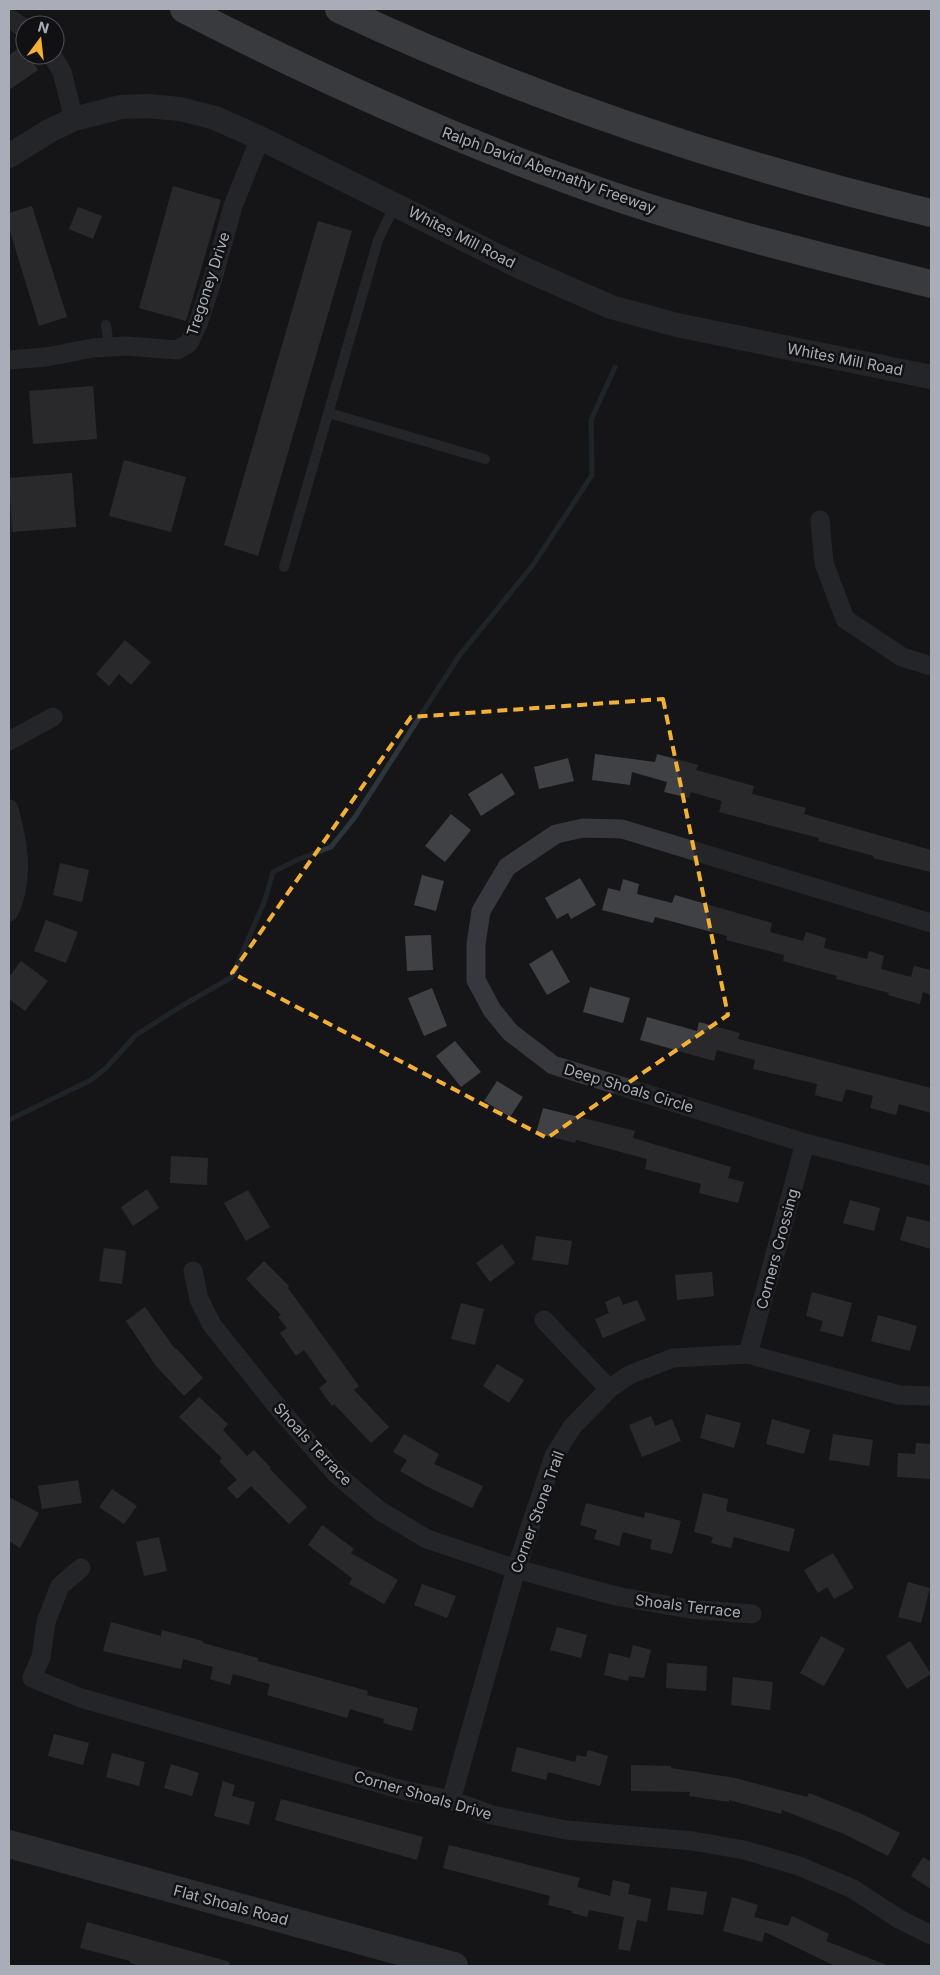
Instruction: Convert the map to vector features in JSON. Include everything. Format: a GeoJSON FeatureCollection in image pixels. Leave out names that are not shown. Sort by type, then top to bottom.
{"type":"FeatureCollection","features":[{"type":"Feature","properties":{"kind":"highway","name":"Ralph David Abernathy Freeway"},"geometry":{"type":"LineString","coordinates":[[184,9],[364,98],[539,169],[622,199],[713,227],[812,255],[931,284]]}},
{"type":"Feature","properties":{"kind":"highway"},"geometry":{"type":"LineString","coordinates":[[339,9],[480,71],[581,110],[757,168],[931,213]]}},
{"type":"Feature","properties":{"kind":"main road","name":"Flat Shoals Road"},"geometry":{"type":"LineString","coordinates":[[9,1844],[454,1966]]}},
{"type":"Feature","properties":{"kind":"street"},"geometry":{"type":"LineString","coordinates":[[58,65],[62,72],[74,120]]}},
{"type":"Feature","properties":{"kind":"street","name":"Whites Mill Road"},"geometry":{"type":"LineString","coordinates":[[9,156],[49,131],[74,120],[120,107],[147,106],[180,109],[215,118],[260,138],[522,268],[612,307],[677,325],[931,377]]}},
{"type":"Feature","properties":{"kind":"street","name":"Tregoney Drive"},"geometry":{"type":"LineString","coordinates":[[9,360],[46,357],[93,348],[109,347],[144,347],[177,350],[189,343],[198,324],[213,278],[233,206],[260,138]]}},
{"type":"Feature","properties":{"kind":"street"},"geometry":{"type":"LineString","coordinates":[[820,520],[824,563],[845,620],[902,657],[931,666]]}},
{"type":"Feature","properties":{"kind":"street"},"geometry":{"type":"LineString","coordinates":[[9,741],[53,717]]}},
{"type":"Feature","properties":{"kind":"street"},"geometry":{"type":"LineString","coordinates":[[9,809],[15,834],[19,873],[9,912]]}},
{"type":"Feature","properties":{"kind":"street","name":"Deep Shoals Circle"},"geometry":{"type":"LineString","coordinates":[[931,923],[622,829],[583,828],[556,834],[507,867],[481,911],[476,944],[476,980],[492,1010],[510,1032],[553,1066],[805,1143],[931,1176]]}},
{"type":"Feature","properties":{"kind":"street","name":"Corners Crossing"},"geometry":{"type":"LineString","coordinates":[[748,1354],[805,1143]]}},
{"type":"Feature","properties":{"kind":"street","name":"Shoals Terrace"},"geometry":{"type":"LineString","coordinates":[[193,1271],[199,1299],[212,1325],[280,1410],[336,1474],[380,1511],[427,1539],[516,1569],[616,1596],[689,1610],[752,1614]]}},
{"type":"Feature","properties":{"kind":"street"},"geometry":{"type":"LineString","coordinates":[[544,1320],[609,1388]]}},
{"type":"Feature","properties":{"kind":"street","name":"Corner Stone Trail"},"geometry":{"type":"LineString","coordinates":[[451,1800],[516,1569],[554,1456],[572,1427],[609,1388],[629,1375],[673,1358],[748,1354],[899,1395],[931,1396]]}},
{"type":"Feature","properties":{"kind":"street","name":"Corner Shoals Drive"},"geometry":{"type":"LineString","coordinates":[[81,1568],[60,1586],[46,1622],[41,1657],[32,1678],[81,1698],[403,1790],[451,1800],[492,1815],[566,1830],[693,1841],[744,1850],[799,1866],[853,1889],[899,1919],[931,1935]]}},
{"type":"Feature","properties":{"kind":"lane"},"geometry":{"type":"LineString","coordinates":[[284,567],[378,240],[395,204]]}},
{"type":"Feature","properties":{"kind":"lane"},"geometry":{"type":"LineString","coordinates":[[106,325],[109,347]]}},
{"type":"Feature","properties":{"kind":"lane"},"geometry":{"type":"LineString","coordinates":[[329,413],[485,459]]}},
{"type":"Feature","properties":{"kind":"highlighted area"},"geometry":{"type":"Polygon","coordinates":[[[663,699],[728,1015],[547,1138],[232,973],[411,717],[663,699]]]}},
{"type":"Feature","properties":{"kind":"building"},"geometry":{"type":"Polygon","coordinates":[[[15,51],[15,65],[35,65],[38,70],[9,90],[9,55],[15,51]]]}},
{"type":"Feature","properties":{"kind":"building"},"geometry":{"type":"Polygon","coordinates":[[[173,186],[221,200],[186,321],[139,308],[173,186]]]}},
{"type":"Feature","properties":{"kind":"building"},"geometry":{"type":"Polygon","coordinates":[[[32,206],[67,317],[39,326],[9,228],[9,213],[32,206]]]}},
{"type":"Feature","properties":{"kind":"building"},"geometry":{"type":"Polygon","coordinates":[[[78,207],[102,216],[93,239],[69,229],[78,207]]]}},
{"type":"Feature","properties":{"kind":"building"},"geometry":{"type":"Polygon","coordinates":[[[318,221],[352,231],[258,556],[224,545],[318,221]]]}},
{"type":"Feature","properties":{"kind":"building"},"geometry":{"type":"Polygon","coordinates":[[[93,386],[97,439],[33,444],[29,391],[93,386]]]}},
{"type":"Feature","properties":{"kind":"building"},"geometry":{"type":"Polygon","coordinates":[[[124,460],[186,477],[171,532],[109,516],[124,460]]]}},
{"type":"Feature","properties":{"kind":"building"},"geometry":{"type":"Polygon","coordinates":[[[72,473],[76,527],[12,532],[9,478],[72,473]]]}},
{"type":"Feature","properties":{"kind":"building"},"geometry":{"type":"Polygon","coordinates":[[[125,640],[151,662],[131,685],[119,674],[109,686],[96,674],[125,640]]]}},
{"type":"Feature","properties":{"kind":"building"},"geometry":{"type":"Polygon","coordinates":[[[595,754],[655,762],[657,754],[698,765],[696,770],[754,786],[752,794],[806,808],[804,814],[931,850],[931,872],[873,858],[874,856],[818,841],[819,838],[719,812],[722,801],[691,792],[689,798],[664,792],[667,782],[632,772],[630,785],[592,780],[595,754]]]}},
{"type":"Feature","properties":{"kind":"building"},"geometry":{"type":"Polygon","coordinates":[[[568,758],[574,781],[539,789],[534,767],[568,758]]]}},
{"type":"Feature","properties":{"kind":"building"},"geometry":{"type":"Polygon","coordinates":[[[502,773],[515,794],[481,816],[468,794],[502,773]]]}},
{"type":"Feature","properties":{"kind":"building"},"geometry":{"type":"Polygon","coordinates":[[[451,814],[471,830],[445,862],[425,846],[451,814]]]}},
{"type":"Feature","properties":{"kind":"building"},"geometry":{"type":"Polygon","coordinates":[[[60,863],[89,870],[82,902],[53,895],[60,863]]]}},
{"type":"Feature","properties":{"kind":"building"},"geometry":{"type":"Polygon","coordinates":[[[422,875],[444,881],[436,911],[414,905],[422,875]]]}},
{"type":"Feature","properties":{"kind":"building"},"geometry":{"type":"Polygon","coordinates":[[[580,878],[596,905],[571,919],[568,913],[557,919],[545,898],[580,878]]]}},
{"type":"Feature","properties":{"kind":"building"},"geometry":{"type":"Polygon","coordinates":[[[623,879],[639,884],[637,894],[672,903],[675,895],[772,923],[770,932],[803,941],[806,932],[826,938],[824,948],[867,959],[869,951],[884,956],[881,969],[911,977],[914,966],[931,970],[931,995],[923,992],[920,1004],[888,995],[889,993],[836,979],[837,976],[783,961],[784,955],[726,940],[727,936],[655,917],[653,923],[602,910],[608,888],[620,891],[623,879]]]}},
{"type":"Feature","properties":{"kind":"building"},"geometry":{"type":"Polygon","coordinates":[[[46,920],[78,932],[66,963],[34,951],[46,920]]]}},
{"type":"Feature","properties":{"kind":"building"},"geometry":{"type":"Polygon","coordinates":[[[431,935],[433,970],[407,971],[405,936],[431,935]]]}},
{"type":"Feature","properties":{"kind":"building"},"geometry":{"type":"Polygon","coordinates":[[[552,950],[570,982],[547,995],[529,964],[552,950]]]}},
{"type":"Feature","properties":{"kind":"building"},"geometry":{"type":"Polygon","coordinates":[[[21,961],[48,981],[25,1011],[9,999],[9,977],[21,961]]]}},
{"type":"Feature","properties":{"kind":"building"},"geometry":{"type":"Polygon","coordinates":[[[590,987],[630,998],[623,1023],[583,1012],[590,987]]]}},
{"type":"Feature","properties":{"kind":"building"},"geometry":{"type":"Polygon","coordinates":[[[432,988],[447,1026],[424,1036],[408,998],[432,988]]]}},
{"type":"Feature","properties":{"kind":"building"},"geometry":{"type":"Polygon","coordinates":[[[647,1017],[697,1031],[699,1022],[740,1033],[738,1039],[931,1088],[931,1113],[899,1104],[896,1115],[870,1108],[873,1096],[846,1089],[842,1102],[815,1095],[817,1084],[753,1069],[755,1060],[717,1050],[714,1061],[640,1040],[647,1017]]]}},
{"type":"Feature","properties":{"kind":"building"},"geometry":{"type":"Polygon","coordinates":[[[455,1041],[481,1072],[461,1087],[436,1056],[455,1041]]]}},
{"type":"Feature","properties":{"kind":"building"},"geometry":{"type":"Polygon","coordinates":[[[497,1081],[523,1097],[510,1117],[484,1101],[497,1081]]]}},
{"type":"Feature","properties":{"kind":"building"},"geometry":{"type":"Polygon","coordinates":[[[543,1108],[635,1131],[633,1138],[731,1167],[728,1178],[744,1182],[738,1203],[699,1193],[701,1184],[645,1169],[647,1159],[576,1140],[575,1143],[536,1133],[543,1108]]]}},
{"type":"Feature","properties":{"kind":"building"},"geometry":{"type":"Polygon","coordinates":[[[171,1156],[208,1158],[207,1185],[170,1183],[171,1156]]]}},
{"type":"Feature","properties":{"kind":"building"},"geometry":{"type":"Polygon","coordinates":[[[147,1189],[159,1208],[133,1226],[121,1207],[147,1189]]]}},
{"type":"Feature","properties":{"kind":"building"},"geometry":{"type":"Polygon","coordinates":[[[248,1190],[270,1227],[246,1241],[224,1203],[248,1190]]]}},
{"type":"Feature","properties":{"kind":"building"},"geometry":{"type":"Polygon","coordinates":[[[850,1200],[880,1208],[874,1231],[843,1223],[850,1200]]]}},
{"type":"Feature","properties":{"kind":"building"},"geometry":{"type":"Polygon","coordinates":[[[907,1216],[931,1222],[931,1249],[900,1240],[907,1216]]]}},
{"type":"Feature","properties":{"kind":"building"},"geometry":{"type":"Polygon","coordinates":[[[536,1236],[572,1241],[568,1265],[532,1260],[536,1236]]]}},
{"type":"Feature","properties":{"kind":"building"},"geometry":{"type":"Polygon","coordinates":[[[502,1244],[515,1263],[490,1282],[476,1263],[502,1244]]]}},
{"type":"Feature","properties":{"kind":"building"},"geometry":{"type":"Polygon","coordinates":[[[104,1248],[126,1251],[122,1284],[99,1281],[104,1248]]]}},
{"type":"Feature","properties":{"kind":"building"},"geometry":{"type":"Polygon","coordinates":[[[264,1261],[289,1286],[288,1288],[359,1386],[354,1390],[389,1427],[371,1443],[334,1404],[332,1406],[319,1388],[327,1382],[304,1350],[296,1356],[280,1333],[287,1328],[278,1317],[281,1315],[246,1279],[264,1261]]]}},
{"type":"Feature","properties":{"kind":"building"},"geometry":{"type":"Polygon","coordinates":[[[712,1272],[714,1296],[677,1300],[675,1275],[712,1272]]]}},
{"type":"Feature","properties":{"kind":"building"},"geometry":{"type":"Polygon","coordinates":[[[812,1292],[852,1303],[843,1337],[820,1331],[823,1321],[806,1316],[812,1292]]]}},
{"type":"Feature","properties":{"kind":"building"},"geometry":{"type":"Polygon","coordinates":[[[619,1296],[623,1305],[637,1300],[646,1320],[603,1338],[595,1319],[609,1313],[605,1302],[619,1296]]]}},
{"type":"Feature","properties":{"kind":"building"},"geometry":{"type":"Polygon","coordinates":[[[461,1303],[484,1309],[475,1345],[451,1339],[461,1303]]]}},
{"type":"Feature","properties":{"kind":"building"},"geometry":{"type":"Polygon","coordinates":[[[145,1307],[175,1349],[203,1378],[184,1396],[156,1366],[126,1321],[145,1307]]]}},
{"type":"Feature","properties":{"kind":"building"},"geometry":{"type":"Polygon","coordinates":[[[878,1315],[917,1326],[910,1351],[871,1341],[878,1315]]]}},
{"type":"Feature","properties":{"kind":"building"},"geometry":{"type":"Polygon","coordinates":[[[497,1364],[524,1380],[509,1403],[483,1386],[497,1364]]]}},
{"type":"Feature","properties":{"kind":"building"},"geometry":{"type":"Polygon","coordinates":[[[199,1397],[228,1424],[223,1430],[247,1456],[254,1450],[307,1507],[289,1524],[251,1486],[237,1499],[227,1488],[237,1480],[219,1461],[222,1458],[179,1417],[199,1397]]]}},
{"type":"Feature","properties":{"kind":"building"},"geometry":{"type":"Polygon","coordinates":[[[706,1414],[741,1423],[734,1448],[700,1438],[706,1414]]]}},
{"type":"Feature","properties":{"kind":"building"},"geometry":{"type":"Polygon","coordinates":[[[651,1416],[655,1426],[672,1419],[681,1441],[642,1457],[629,1425],[651,1416]]]}},
{"type":"Feature","properties":{"kind":"building"},"geometry":{"type":"Polygon","coordinates":[[[772,1419],[810,1430],[804,1454],[766,1444],[772,1419]]]}},
{"type":"Feature","properties":{"kind":"building"},"geometry":{"type":"Polygon","coordinates":[[[404,1434],[439,1454],[434,1464],[483,1486],[472,1508],[400,1471],[407,1460],[393,1452],[404,1434]]]}},
{"type":"Feature","properties":{"kind":"building"},"geometry":{"type":"Polygon","coordinates":[[[833,1434],[873,1440],[869,1466],[829,1460],[833,1434]]]}},
{"type":"Feature","properties":{"kind":"building"},"geometry":{"type":"Polygon","coordinates":[[[916,1443],[931,1444],[931,1479],[897,1477],[898,1453],[915,1454],[916,1443]]]}},
{"type":"Feature","properties":{"kind":"building"},"geometry":{"type":"Polygon","coordinates":[[[78,1480],[82,1503],[42,1509],[38,1486],[78,1480]]]}},
{"type":"Feature","properties":{"kind":"building"},"geometry":{"type":"Polygon","coordinates":[[[112,1489],[137,1506],[124,1524],[99,1507],[112,1489]]]}},
{"type":"Feature","properties":{"kind":"building"},"geometry":{"type":"Polygon","coordinates":[[[703,1493],[728,1499],[726,1511],[795,1529],[789,1552],[734,1537],[731,1548],[711,1543],[713,1537],[694,1532],[703,1493]]]}},
{"type":"Feature","properties":{"kind":"building"},"geometry":{"type":"Polygon","coordinates":[[[9,1497],[39,1513],[20,1548],[9,1541],[9,1497]]]}},
{"type":"Feature","properties":{"kind":"building"},"geometry":{"type":"Polygon","coordinates":[[[586,1503],[644,1518],[645,1512],[681,1521],[672,1554],[650,1549],[652,1540],[623,1532],[619,1546],[594,1539],[597,1530],[580,1525],[586,1503]]]}},
{"type":"Feature","properties":{"kind":"building"},"geometry":{"type":"Polygon","coordinates":[[[322,1525],[354,1549],[351,1553],[398,1580],[384,1604],[349,1584],[352,1578],[308,1545],[322,1525]]]}},
{"type":"Feature","properties":{"kind":"building"},"geometry":{"type":"Polygon","coordinates":[[[159,1537],[167,1571],[144,1576],[136,1542],[159,1537]]]}},
{"type":"Feature","properties":{"kind":"building"},"geometry":{"type":"Polygon","coordinates":[[[833,1553],[854,1588],[834,1599],[827,1587],[818,1593],[804,1570],[833,1553]]]}},
{"type":"Feature","properties":{"kind":"building"},"geometry":{"type":"Polygon","coordinates":[[[908,1582],[930,1588],[921,1623],[898,1617],[908,1582]]]}},
{"type":"Feature","properties":{"kind":"building"},"geometry":{"type":"Polygon","coordinates":[[[422,1584],[456,1596],[447,1618],[414,1605],[422,1584]]]}},
{"type":"Feature","properties":{"kind":"building"},"geometry":{"type":"Polygon","coordinates":[[[111,1622],[161,1636],[162,1630],[203,1641],[203,1643],[258,1658],[258,1661],[368,1691],[367,1695],[418,1708],[412,1731],[383,1723],[384,1719],[350,1709],[347,1718],[267,1695],[270,1684],[233,1674],[230,1685],[210,1679],[213,1667],[183,1659],[181,1669],[103,1651],[111,1622]]]}},
{"type":"Feature","properties":{"kind":"building"},"geometry":{"type":"Polygon","coordinates":[[[557,1627],[587,1635],[581,1658],[550,1650],[557,1627]]]}},
{"type":"Feature","properties":{"kind":"building"},"geometry":{"type":"Polygon","coordinates":[[[821,1636],[845,1649],[824,1686],[800,1673],[821,1636]]]}},
{"type":"Feature","properties":{"kind":"building"},"geometry":{"type":"Polygon","coordinates":[[[910,1641],[931,1674],[907,1689],[886,1656],[910,1641]]]}},
{"type":"Feature","properties":{"kind":"building"},"geometry":{"type":"Polygon","coordinates":[[[633,1645],[651,1650],[644,1678],[629,1676],[628,1681],[604,1675],[609,1653],[630,1658],[633,1645]]]}},
{"type":"Feature","properties":{"kind":"building"},"geometry":{"type":"Polygon","coordinates":[[[667,1663],[707,1666],[706,1691],[666,1688],[667,1663]]]}},
{"type":"Feature","properties":{"kind":"building"},"geometry":{"type":"Polygon","coordinates":[[[733,1677],[773,1682],[770,1710],[731,1705],[733,1677]]]}},
{"type":"Feature","properties":{"kind":"building"},"geometry":{"type":"Polygon","coordinates":[[[54,1734],[89,1743],[83,1765],[48,1756],[54,1734]]]}},
{"type":"Feature","properties":{"kind":"building"},"geometry":{"type":"Polygon","coordinates":[[[517,1747],[575,1762],[577,1755],[586,1757],[588,1750],[608,1756],[600,1786],[548,1772],[546,1780],[511,1771],[517,1747]]]}},
{"type":"Feature","properties":{"kind":"building"},"geometry":{"type":"Polygon","coordinates":[[[112,1753],[145,1762],[139,1786],[106,1777],[112,1753]]]}},
{"type":"Feature","properties":{"kind":"building"},"geometry":{"type":"Polygon","coordinates":[[[171,1764],[199,1773],[192,1796],[164,1788],[171,1764]]]}},
{"type":"Feature","properties":{"kind":"building"},"geometry":{"type":"Polygon","coordinates":[[[631,1765],[671,1766],[671,1768],[735,1778],[807,1797],[809,1793],[864,1815],[900,1833],[888,1856],[844,1834],[782,1810],[781,1814],[729,1800],[729,1802],[689,1796],[690,1792],[631,1791],[631,1765]]]}},
{"type":"Feature","properties":{"kind":"building"},"geometry":{"type":"Polygon","coordinates":[[[223,1781],[235,1785],[232,1796],[255,1802],[249,1825],[214,1816],[223,1781]]]}},
{"type":"Feature","properties":{"kind":"building"},"geometry":{"type":"Polygon","coordinates":[[[281,1799],[423,1837],[417,1860],[275,1820],[281,1799]]]}},
{"type":"Feature","properties":{"kind":"building"},"geometry":{"type":"Polygon","coordinates":[[[449,1845],[580,1878],[577,1887],[610,1896],[613,1880],[630,1884],[628,1894],[651,1899],[647,1922],[637,1920],[630,1951],[618,1949],[624,1917],[589,1910],[587,1917],[572,1913],[572,1911],[548,1905],[550,1896],[443,1868],[449,1845]]]}},
{"type":"Feature","properties":{"kind":"building"},"geometry":{"type":"Polygon","coordinates":[[[923,1857],[931,1862],[931,1889],[911,1876],[923,1857]]]}},
{"type":"Feature","properties":{"kind":"building"},"geometry":{"type":"Polygon","coordinates":[[[671,1887],[707,1892],[703,1915],[667,1910],[671,1887]]]}},
{"type":"Feature","properties":{"kind":"building"},"geometry":{"type":"Polygon","coordinates":[[[732,1897],[758,1905],[754,1917],[788,1926],[792,1916],[829,1934],[826,1941],[889,1966],[835,1966],[765,1932],[762,1942],[723,1931],[732,1897]]]}},
{"type":"Feature","properties":{"kind":"building"},"geometry":{"type":"Polygon","coordinates":[[[87,1922],[230,1962],[229,1966],[142,1966],[80,1948],[87,1922]]]}},
{"type":"Feature","properties":{"kind":"waterway"},"geometry":{"type":"LineString","coordinates":[[9,1120],[91,1080],[106,1068],[136,1035],[232,977],[265,900],[273,872],[297,860],[331,847],[355,817],[459,656],[533,565],[592,475],[591,420],[615,367]]}}]}
